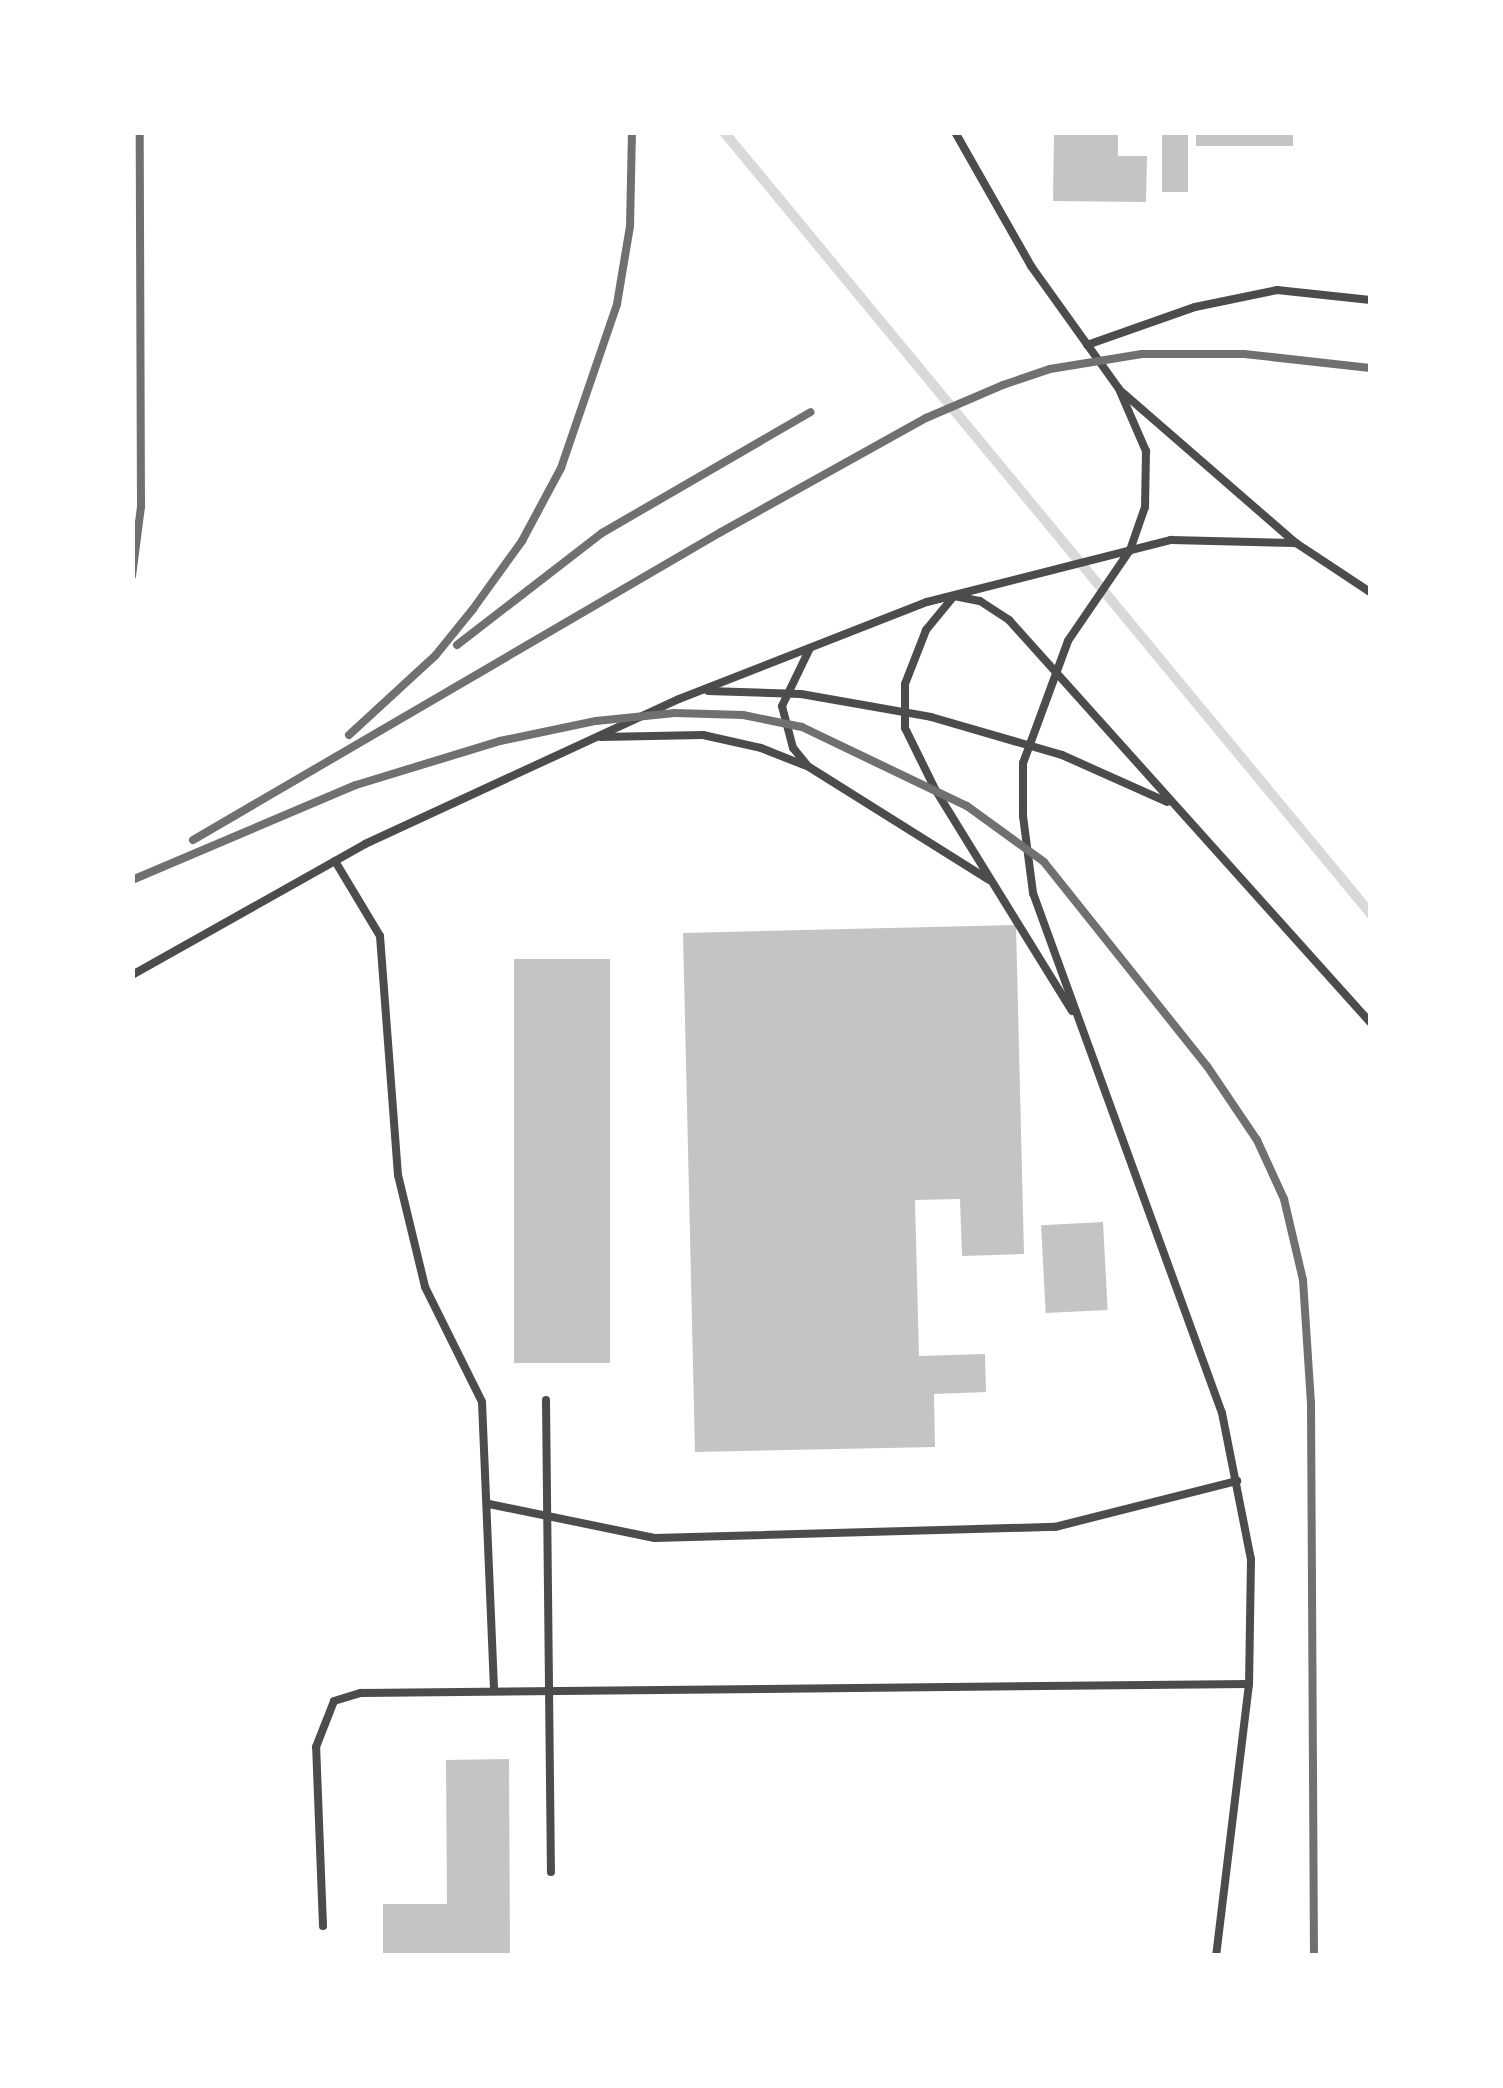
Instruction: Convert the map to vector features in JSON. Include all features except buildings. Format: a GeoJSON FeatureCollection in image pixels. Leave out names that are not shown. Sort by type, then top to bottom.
{"type":"FeatureCollection","features":[{"type":"Feature","properties":{"kind":"lane"},"geometry":{"type":"LineString","coordinates":[[955,132],[1004,222],[1119,390],[1146,451],[1145,507],[1130,550],[1076,628],[1056,669],[1030,746],[1023,816],[1033,893],[1175,1270],[1237,1481],[1250,1559],[1249,1684],[1216,1956]]}},
{"type":"Feature","properties":{"kind":"lane"},"geometry":{"type":"LineString","coordinates":[[1087,345],[1196,307],[1277,290],[1370,300]]}},
{"type":"Feature","properties":{"kind":"lane"},"geometry":{"type":"LineString","coordinates":[[1119,390],[1296,543],[1370,592]]}},
{"type":"Feature","properties":{"kind":"lane"},"geometry":{"type":"LineString","coordinates":[[132,975],[335,860],[596,738],[810,648],[954,596],[1170,540],[1296,543]]}},
{"type":"Feature","properties":{"kind":"lane"},"geometry":{"type":"LineString","coordinates":[[954,596],[980,600],[1009,620],[1056,669],[1170,804],[1370,1022]]}},
{"type":"Feature","properties":{"kind":"lane"},"geometry":{"type":"LineString","coordinates":[[954,596],[926,630],[905,684],[905,728],[935,790],[1082,1028]]}},
{"type":"Feature","properties":{"kind":"lane"},"geometry":{"type":"LineString","coordinates":[[809,767],[784,724],[786,694],[810,648]]}},
{"type":"Feature","properties":{"kind":"lane"},"geometry":{"type":"LineString","coordinates":[[704,691],[786,694],[905,712],[1030,746],[1170,804]]}},
{"type":"Feature","properties":{"kind":"lane"},"geometry":{"type":"LineString","coordinates":[[596,738],[703,735],[809,767],[992,883]]}},
{"type":"Feature","properties":{"kind":"lane"},"geometry":{"type":"LineString","coordinates":[[335,860],[380,936],[398,1176],[425,1287],[482,1402],[494,1692]]}},
{"type":"Feature","properties":{"kind":"lane"},"geometry":{"type":"LineString","coordinates":[[546,1400],[550,1872]]}},
{"type":"Feature","properties":{"kind":"lane"},"geometry":{"type":"LineString","coordinates":[[489,1504],[546,1512],[655,1538],[1055,1527],[1237,1481]]}},
{"type":"Feature","properties":{"kind":"lane"},"geometry":{"type":"LineString","coordinates":[[323,1926],[316,1748],[334,1702],[361,1693],[1249,1684]]}},
{"type":"Feature","properties":{"kind":"waterway"},"geometry":{"type":"LineString","coordinates":[[724,132],[1370,913]]}},
{"type":"Feature","properties":{"kind":"railway"},"geometry":{"type":"LineString","coordinates":[[132,576],[141,507],[140,132]]}},
{"type":"Feature","properties":{"kind":"railway"},"geometry":{"type":"LineString","coordinates":[[349,735],[435,656],[473,609],[522,541],[561,468],[617,304],[630,226],[632,132]]}},
{"type":"Feature","properties":{"kind":"railway"},"geometry":{"type":"LineString","coordinates":[[193,840],[721,532],[926,418],[1003,385],[1050,369],[1142,354],[1244,354],[1370,368]]}},
{"type":"Feature","properties":{"kind":"railway"},"geometry":{"type":"LineString","coordinates":[[457,645],[602,533],[811,412]]}},
{"type":"Feature","properties":{"kind":"railway"},"geometry":{"type":"LineString","coordinates":[[132,880],[356,785],[500,741],[596,721],[675,713],[743,715],[802,727],[967,806],[1044,862],[1207,1066],[1257,1140],[1284,1199],[1303,1280],[1311,1403],[1314,1956]]}}]}
